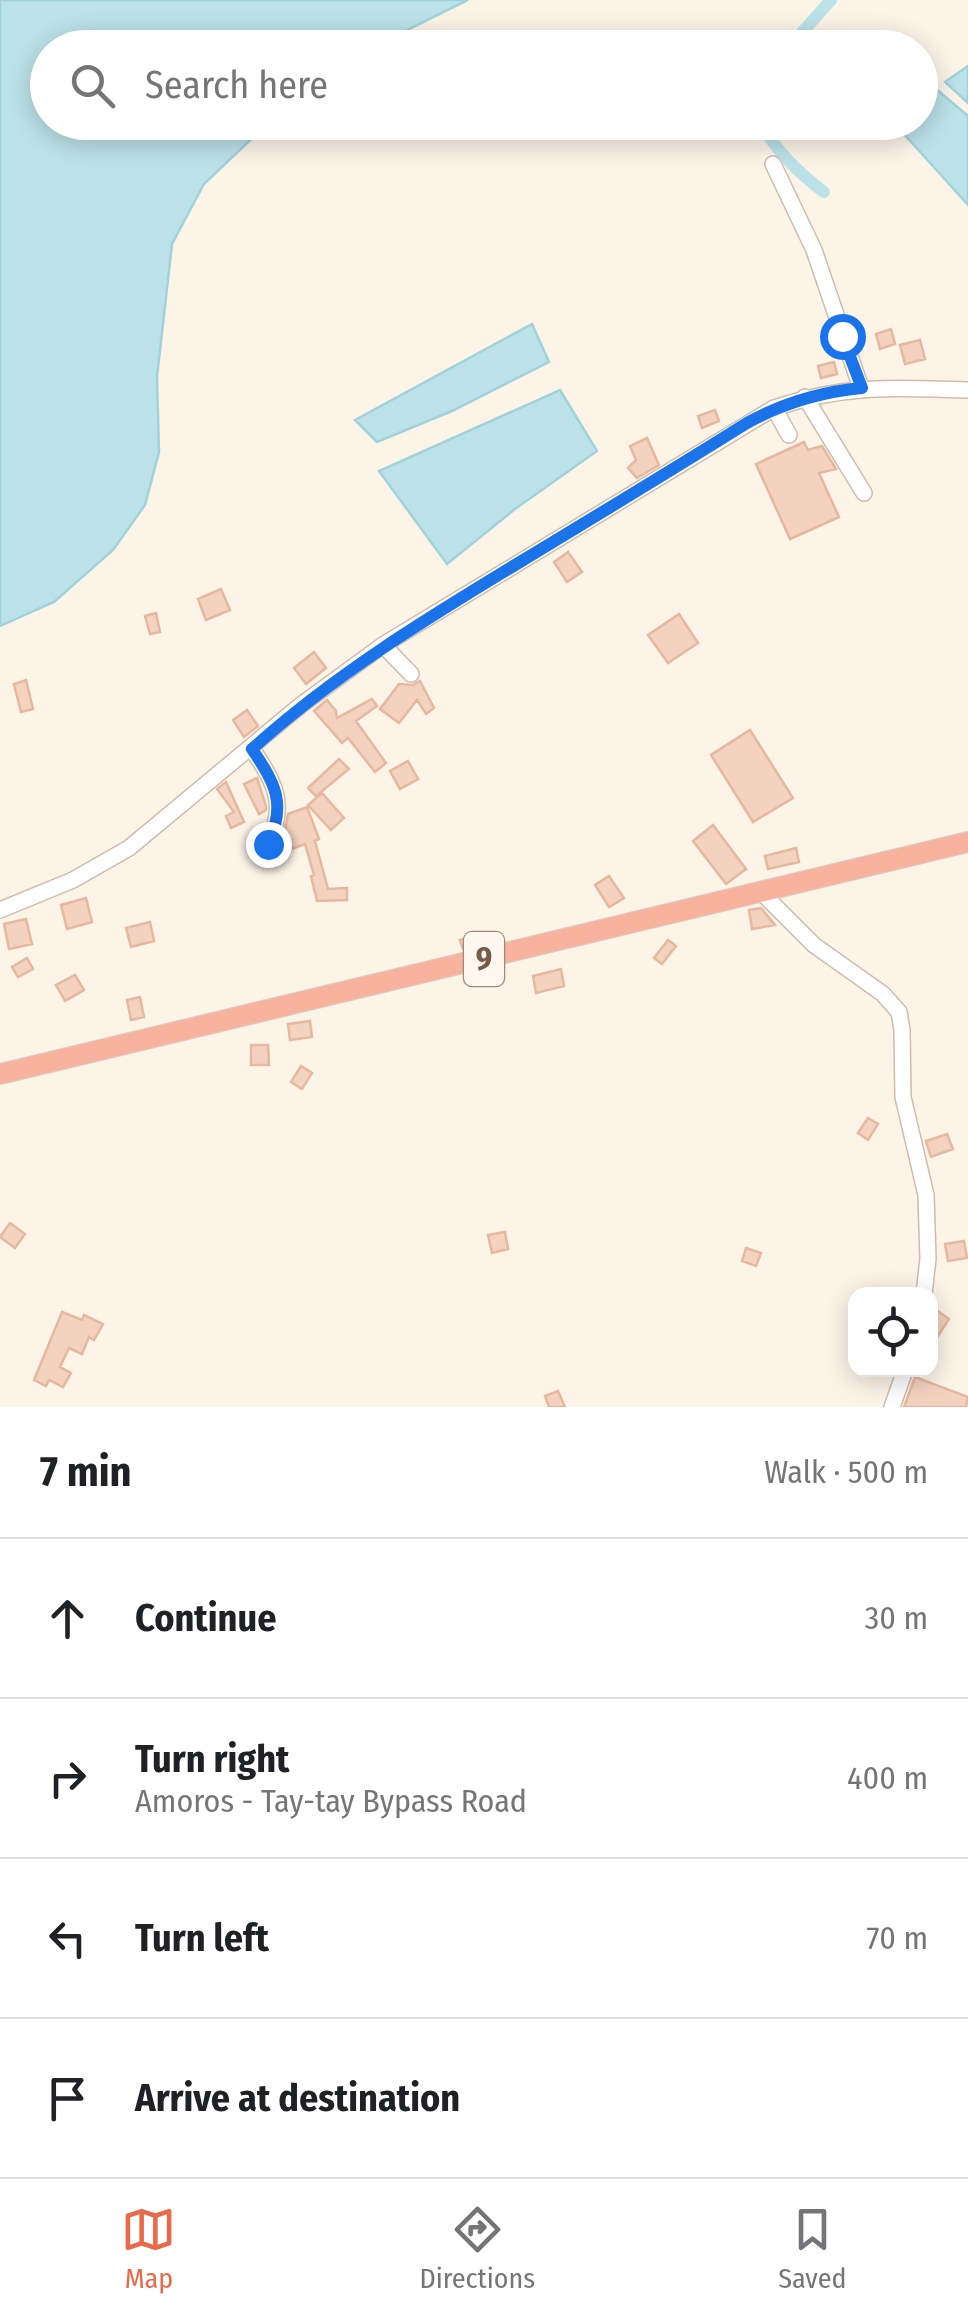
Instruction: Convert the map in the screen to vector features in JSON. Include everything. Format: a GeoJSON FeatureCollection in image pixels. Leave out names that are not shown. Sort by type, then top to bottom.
{"type":"FeatureCollection","features":[{"type":"Feature","properties":{"kind":"highway","name":"9"},"geometry":{"type":"LineString","coordinates":[[0,1074],[968,842]]}},
{"type":"Feature","properties":{"kind":"street"},"geometry":{"type":"LineString","coordinates":[[773,164],[814,250],[862,388]]}},
{"type":"Feature","properties":{"kind":"street"},"geometry":{"type":"LineString","coordinates":[[0,910],[74,880],[129,848],[301,706],[383,645],[774,408],[862,388],[968,390]]}},
{"type":"Feature","properties":{"kind":"street"},"geometry":{"type":"LineString","coordinates":[[806,398],[864,493]]}},
{"type":"Feature","properties":{"kind":"street"},"geometry":{"type":"LineString","coordinates":[[774,408],[789,435]]}},
{"type":"Feature","properties":{"kind":"street"},"geometry":{"type":"LineString","coordinates":[[383,645],[410,674]]}},
{"type":"Feature","properties":{"kind":"street"},"geometry":{"type":"LineString","coordinates":[[252,749],[278,794],[276,824],[268,844]]}},
{"type":"Feature","properties":{"kind":"street"},"geometry":{"type":"LineString","coordinates":[[762,892],[814,946],[883,994],[898,1012],[903,1097],[926,1195],[925,1287]]}},
{"type":"Feature","properties":{"kind":"street"},"geometry":{"type":"LineString","coordinates":[[892,1407],[902,1377]]}},
{"type":"Feature","properties":{"kind":"water"},"geometry":{"type":"Polygon","coordinates":[[[0,0],[468,0],[407,30],[30,30],[30,140],[250,140],[204,184],[172,244],[157,377],[159,452],[145,505],[113,550],[54,602],[0,626],[0,0]]]}},
{"type":"Feature","properties":{"kind":"water"},"geometry":{"type":"Polygon","coordinates":[[[968,66],[968,103],[945,82],[968,66]]]}},
{"type":"Feature","properties":{"kind":"water"},"geometry":{"type":"Polygon","coordinates":[[[938,91],[968,116],[968,205],[909,140],[938,140],[938,91]]]}},
{"type":"Feature","properties":{"kind":"water"},"geometry":{"type":"Polygon","coordinates":[[[532,324],[549,362],[452,411],[377,442],[355,420],[532,324]]]}},
{"type":"Feature","properties":{"kind":"water"},"geometry":{"type":"Polygon","coordinates":[[[560,390],[597,451],[515,509],[447,564],[379,471],[560,390]]]}},
{"type":"Feature","properties":{"kind":"building"},"geometry":{"type":"Polygon","coordinates":[[[891,329],[895,344],[880,349],[876,334],[891,329]]]}},
{"type":"Feature","properties":{"kind":"building"},"geometry":{"type":"Polygon","coordinates":[[[920,340],[925,359],[905,364],[900,345],[920,340]]]}},
{"type":"Feature","properties":{"kind":"building"},"geometry":{"type":"Polygon","coordinates":[[[834,362],[837,374],[821,378],[818,366],[834,362]]]}},
{"type":"Feature","properties":{"kind":"building"},"geometry":{"type":"Polygon","coordinates":[[[715,410],[719,421],[702,428],[698,416],[715,410]]]}},
{"type":"Feature","properties":{"kind":"building"},"geometry":{"type":"Polygon","coordinates":[[[647,438],[659,465],[637,478],[628,468],[636,460],[630,446],[647,438]]]}},
{"type":"Feature","properties":{"kind":"building"},"geometry":{"type":"Polygon","coordinates":[[[804,442],[808,450],[822,446],[836,469],[819,473],[839,517],[790,539],[756,464],[804,442]]]}},
{"type":"Feature","properties":{"kind":"building"},"geometry":{"type":"Polygon","coordinates":[[[568,552],[582,572],[567,582],[554,562],[568,552]]]}},
{"type":"Feature","properties":{"kind":"building"},"geometry":{"type":"Polygon","coordinates":[[[221,589],[230,610],[206,620],[198,599],[221,589]]]}},
{"type":"Feature","properties":{"kind":"building"},"geometry":{"type":"Polygon","coordinates":[[[156,613],[160,632],[150,634],[145,616],[156,613]]]}},
{"type":"Feature","properties":{"kind":"building"},"geometry":{"type":"Polygon","coordinates":[[[679,614],[698,643],[668,663],[648,635],[679,614]]]}},
{"type":"Feature","properties":{"kind":"building"},"geometry":{"type":"Polygon","coordinates":[[[314,652],[326,668],[306,684],[294,668],[314,652]]]}},
{"type":"Feature","properties":{"kind":"building"},"geometry":{"type":"Polygon","coordinates":[[[26,680],[33,709],[21,712],[14,684],[26,680]]]}},
{"type":"Feature","properties":{"kind":"building"},"geometry":{"type":"Polygon","coordinates":[[[420,681],[434,708],[426,714],[417,700],[399,723],[380,709],[399,684],[420,681]]]}},
{"type":"Feature","properties":{"kind":"building"},"geometry":{"type":"Polygon","coordinates":[[[372,699],[377,706],[356,721],[386,763],[375,772],[348,738],[342,743],[314,711],[327,700],[337,718],[372,699]]]}},
{"type":"Feature","properties":{"kind":"building"},"geometry":{"type":"Polygon","coordinates":[[[247,710],[258,726],[244,737],[233,720],[247,710]]]}},
{"type":"Feature","properties":{"kind":"building"},"geometry":{"type":"Polygon","coordinates":[[[750,730],[793,798],[753,822],[711,755],[750,730]]]}},
{"type":"Feature","properties":{"kind":"building"},"geometry":{"type":"Polygon","coordinates":[[[339,759],[349,769],[316,796],[308,788],[339,759]]]}},
{"type":"Feature","properties":{"kind":"building"},"geometry":{"type":"Polygon","coordinates":[[[408,761],[418,779],[400,789],[390,771],[408,761]]]}},
{"type":"Feature","properties":{"kind":"building"},"geometry":{"type":"Polygon","coordinates":[[[257,778],[266,806],[259,814],[244,784],[257,778]]]}},
{"type":"Feature","properties":{"kind":"building"},"geometry":{"type":"Polygon","coordinates":[[[226,782],[244,822],[231,828],[226,816],[234,812],[217,789],[226,782]]]}},
{"type":"Feature","properties":{"kind":"building"},"geometry":{"type":"Polygon","coordinates":[[[322,793],[344,818],[331,830],[308,805],[322,793]]]}},
{"type":"Feature","properties":{"kind":"building"},"geometry":{"type":"Polygon","coordinates":[[[307,807],[319,839],[315,841],[328,889],[347,888],[347,900],[317,901],[305,844],[292,849],[285,830],[288,814],[307,807]]]}},
{"type":"Feature","properties":{"kind":"building"},"geometry":{"type":"Polygon","coordinates":[[[713,825],[746,869],[726,884],[693,841],[713,825]]]}},
{"type":"Feature","properties":{"kind":"building"},"geometry":{"type":"Polygon","coordinates":[[[796,848],[799,862],[768,869],[765,856],[796,848]]]}},
{"type":"Feature","properties":{"kind":"building"},"geometry":{"type":"Polygon","coordinates":[[[609,876],[624,898],[609,907],[595,885],[609,876]]]}},
{"type":"Feature","properties":{"kind":"building"},"geometry":{"type":"Polygon","coordinates":[[[86,898],[92,922],[67,929],[61,905],[86,898]]]}},
{"type":"Feature","properties":{"kind":"building"},"geometry":{"type":"Polygon","coordinates":[[[761,908],[775,925],[752,929],[749,910],[761,908]]]}},
{"type":"Feature","properties":{"kind":"building"},"geometry":{"type":"Polygon","coordinates":[[[26,919],[32,944],[9,949],[4,924],[26,919]]]}},
{"type":"Feature","properties":{"kind":"building"},"geometry":{"type":"Polygon","coordinates":[[[150,922],[154,941],[131,947],[126,928],[150,922]]]}},
{"type":"Feature","properties":{"kind":"building"},"geometry":{"type":"Polygon","coordinates":[[[478,934],[479,938],[492,934],[494,942],[463,949],[460,940],[478,934]]]}},
{"type":"Feature","properties":{"kind":"building"},"geometry":{"type":"Polygon","coordinates":[[[668,940],[676,946],[662,964],[654,958],[668,940]]]}},
{"type":"Feature","properties":{"kind":"building"},"geometry":{"type":"Polygon","coordinates":[[[27,958],[33,969],[18,977],[12,967],[27,958]]]}},
{"type":"Feature","properties":{"kind":"building"},"geometry":{"type":"Polygon","coordinates":[[[561,969],[564,986],[536,993],[533,976],[561,969]]]}},
{"type":"Feature","properties":{"kind":"building"},"geometry":{"type":"Polygon","coordinates":[[[75,975],[84,990],[65,1001],[56,985],[75,975]]]}},
{"type":"Feature","properties":{"kind":"building"},"geometry":{"type":"Polygon","coordinates":[[[140,997],[144,1017],[131,1020],[127,1000],[140,997]]]}},
{"type":"Feature","properties":{"kind":"building"},"geometry":{"type":"Polygon","coordinates":[[[310,1021],[312,1037],[290,1040],[288,1024],[310,1021]]]}},
{"type":"Feature","properties":{"kind":"building"},"geometry":{"type":"Polygon","coordinates":[[[251,1045],[268,1045],[269,1065],[251,1065],[251,1045]]]}},
{"type":"Feature","properties":{"kind":"building"},"geometry":{"type":"Polygon","coordinates":[[[301,1066],[312,1073],[302,1089],[291,1082],[301,1066]]]}},
{"type":"Feature","properties":{"kind":"building"},"geometry":{"type":"Polygon","coordinates":[[[868,1118],[878,1124],[868,1140],[858,1133],[868,1118]]]}},
{"type":"Feature","properties":{"kind":"building"},"geometry":{"type":"Polygon","coordinates":[[[947,1134],[953,1149],[931,1157],[926,1141],[947,1134]]]}},
{"type":"Feature","properties":{"kind":"building"},"geometry":{"type":"Polygon","coordinates":[[[10,1223],[25,1234],[15,1248],[0,1237],[10,1223]]]}},
{"type":"Feature","properties":{"kind":"building"},"geometry":{"type":"Polygon","coordinates":[[[505,1232],[508,1249],[492,1253],[488,1235],[505,1232]]]}},
{"type":"Feature","properties":{"kind":"building"},"geometry":{"type":"Polygon","coordinates":[[[964,1241],[967,1258],[948,1261],[945,1244],[964,1241]]]}},
{"type":"Feature","properties":{"kind":"building"},"geometry":{"type":"Polygon","coordinates":[[[746,1248],[761,1253],[756,1266],[742,1261],[746,1248]]]}},
{"type":"Feature","properties":{"kind":"building"},"geometry":{"type":"Polygon","coordinates":[[[938,1311],[949,1319],[938,1336],[938,1311]]]}},
{"type":"Feature","properties":{"kind":"building"},"geometry":{"type":"Polygon","coordinates":[[[62,1312],[82,1320],[84,1315],[103,1324],[94,1340],[89,1337],[82,1354],[69,1348],[60,1367],[71,1373],[63,1387],[49,1380],[46,1386],[34,1380],[62,1312]]]}},
{"type":"Feature","properties":{"kind":"building"},"geometry":{"type":"Polygon","coordinates":[[[915,1377],[968,1397],[966,1407],[904,1407],[915,1377]]]}},
{"type":"Feature","properties":{"kind":"building"},"geometry":{"type":"Polygon","coordinates":[[[558,1391],[565,1407],[549,1407],[545,1396],[558,1391]]]}},
{"type":"Feature","properties":{"kind":"waterway"},"geometry":{"type":"LineString","coordinates":[[804,30],[831,0]]}},
{"type":"Feature","properties":{"kind":"waterway"},"geometry":{"type":"LineString","coordinates":[[772,140],[824,192]]}},
{"type":"Feature","properties":{"kind":"route"},"geometry":{"type":"LineString","coordinates":[[268,844],[276,824],[278,794],[252,749],[301,706],[383,645],[747,423],[774,408],[806,398],[862,388],[842,336]]}}]}
